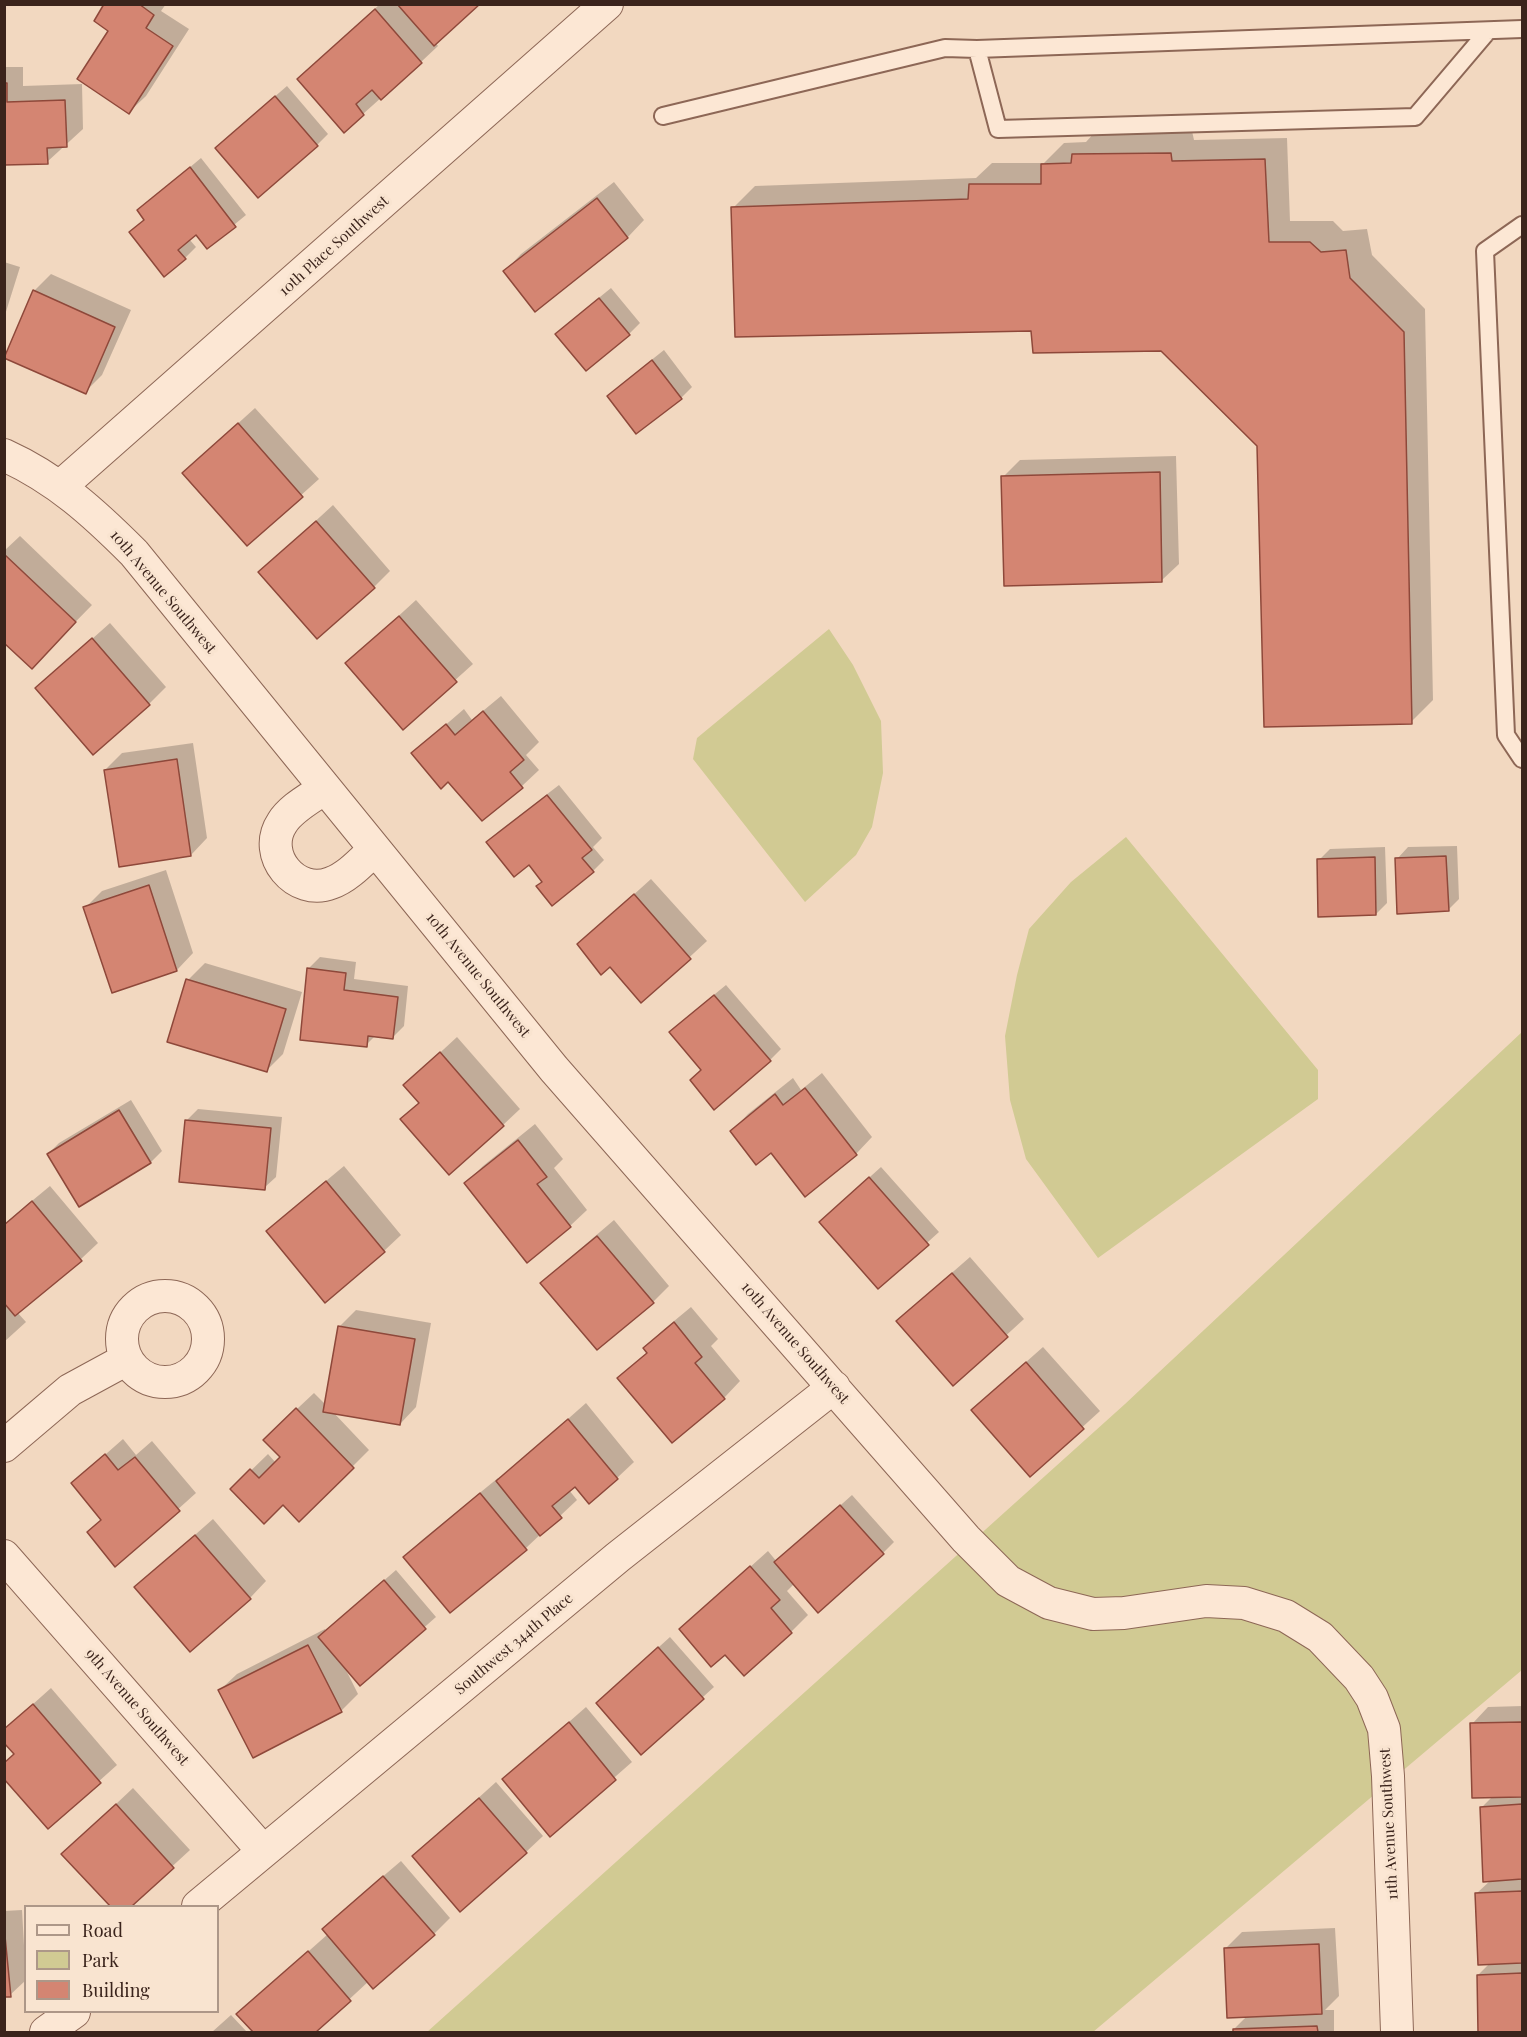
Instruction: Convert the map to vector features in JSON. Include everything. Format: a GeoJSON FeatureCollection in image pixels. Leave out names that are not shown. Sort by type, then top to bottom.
{"type":"FeatureCollection","features":[{"type":"Feature","properties":{"kind":"street","name":"10th Place Southwest"},"geometry":{"type":"LineString","coordinates":[[61,486],[607,4]]}},
{"type":"Feature","properties":{"kind":"street","name":"10th Avenue Southwest"},"geometry":{"type":"LineString","coordinates":[[4,455],[61,486],[97,516],[134,553],[554,1069],[966,1539],[1008,1581],[1049,1603],[1093,1614],[1124,1613],[1206,1601],[1244,1603],[1286,1616],[1320,1637]]}},
{"type":"Feature","properties":{"kind":"street"},"geometry":{"type":"LineString","coordinates":[[326,788],[291,812],[281,823],[276,836],[276,851],[280,864],[290,876],[302,883],[316,886],[330,884],[342,877],[375,849]]}},
{"type":"Feature","properties":{"kind":"street"},"geometry":{"type":"LineString","coordinates":[[4,1446],[70,1390],[127,1359]]}},
{"type":"Feature","properties":{"kind":"street","name":"Southwest 344th Place"},"geometry":{"type":"LineString","coordinates":[[199,1905],[618,1557],[834,1388]]}},
{"type":"Feature","properties":{"kind":"street","name":"9th Avenue Southwest"},"geometry":{"type":"LineString","coordinates":[[6,1561],[263,1851]]}},
{"type":"Feature","properties":{"kind":"street","name":"11th Avenue Southwest"},"geometry":{"type":"LineString","coordinates":[[1320,1637],[1359,1678],[1372,1698],[1384,1729],[1388,1776],[1397,2032]]}},
{"type":"Feature","properties":{"kind":"street"},"geometry":{"type":"LineString","coordinates":[[46,2032],[73,2013]]}},
{"type":"Feature","properties":{"kind":"lane"},"geometry":{"type":"LineString","coordinates":[[663,116],[945,48],[977,49],[1522,29]]}},
{"type":"Feature","properties":{"kind":"lane"},"geometry":{"type":"LineString","coordinates":[[977,49],[998,129],[1415,117],[1488,31]]}},
{"type":"Feature","properties":{"kind":"lane"},"geometry":{"type":"LineString","coordinates":[[1522,225],[1485,251],[1506,735],[1522,759]]}},
{"type":"Feature","properties":{"kind":"green space"},"geometry":{"type":"Polygon","coordinates":[[[829,629],[853,665],[881,721],[883,773],[872,827],[856,855],[805,902],[693,759],[697,738],[829,629]]]}},
{"type":"Feature","properties":{"kind":"green space"},"geometry":{"type":"Polygon","coordinates":[[[1126,837],[1318,1070],[1318,1099],[1098,1258],[1026,1159],[1010,1100],[1005,1036],[1029,929],[1071,882],[1126,837]]]}},
{"type":"Feature","properties":{"kind":"green space"},"geometry":{"type":"Polygon","coordinates":[[[1522,1032],[1522,1670],[1093,2032],[427,2032],[1125,1404],[1522,1032]]]}},
{"type":"Feature","properties":{"kind":"building"},"geometry":{"type":"Polygon","coordinates":[[[104,4],[139,4],[154,15],[146,28],[173,46],[129,114],[77,79],[108,31],[94,21],[104,4]]]}},
{"type":"Feature","properties":{"kind":"building"},"geometry":{"type":"Polygon","coordinates":[[[397,4],[480,4],[434,46],[397,4]]]}},
{"type":"Feature","properties":{"kind":"building"},"geometry":{"type":"Polygon","coordinates":[[[375,9],[422,63],[381,100],[372,90],[356,104],[364,115],[344,133],[297,79],[375,9]]]}},
{"type":"Feature","properties":{"kind":"building"},"geometry":{"type":"Polygon","coordinates":[[[4,83],[7,83],[7,102],[65,100],[67,147],[47,148],[48,164],[4,165],[4,83]]]}},
{"type":"Feature","properties":{"kind":"building"},"geometry":{"type":"Polygon","coordinates":[[[275,96],[318,146],[258,198],[215,148],[275,96]]]}},
{"type":"Feature","properties":{"kind":"building"},"geometry":{"type":"Polygon","coordinates":[[[1171,153],[1172,161],[1265,159],[1269,242],[1310,242],[1321,252],[1346,250],[1350,278],[1404,332],[1412,724],[1264,727],[1257,446],[1161,351],[1033,353],[1031,331],[735,337],[731,207],[968,199],[969,184],[1041,184],[1041,164],[1071,163],[1072,154],[1171,153]]]}},
{"type":"Feature","properties":{"kind":"building"},"geometry":{"type":"Polygon","coordinates":[[[190,167],[236,227],[207,249],[196,235],[178,250],[186,259],[164,277],[129,232],[144,220],[137,210],[190,167]]]}},
{"type":"Feature","properties":{"kind":"building"},"geometry":{"type":"Polygon","coordinates":[[[597,198],[628,238],[535,312],[503,271],[597,198]]]}},
{"type":"Feature","properties":{"kind":"building"},"geometry":{"type":"Polygon","coordinates":[[[33,290],[115,327],[86,394],[4,358],[33,290]]]}},
{"type":"Feature","properties":{"kind":"building"},"geometry":{"type":"Polygon","coordinates":[[[599,298],[630,335],[586,371],[555,334],[599,298]]]}},
{"type":"Feature","properties":{"kind":"building"},"geometry":{"type":"Polygon","coordinates":[[[652,360],[682,399],[636,434],[607,396],[652,360]]]}},
{"type":"Feature","properties":{"kind":"building"},"geometry":{"type":"Polygon","coordinates":[[[238,423],[303,497],[247,546],[182,473],[238,423]]]}},
{"type":"Feature","properties":{"kind":"building"},"geometry":{"type":"Polygon","coordinates":[[[1160,472],[1162,582],[1004,586],[1001,476],[1160,472]]]}},
{"type":"Feature","properties":{"kind":"building"},"geometry":{"type":"Polygon","coordinates":[[[316,521],[375,588],[317,639],[258,572],[316,521]]]}},
{"type":"Feature","properties":{"kind":"building"},"geometry":{"type":"Polygon","coordinates":[[[4,554],[76,622],[32,669],[4,643],[4,554]]]}},
{"type":"Feature","properties":{"kind":"building"},"geometry":{"type":"Polygon","coordinates":[[[399,616],[457,682],[403,730],[345,663],[399,616]]]}},
{"type":"Feature","properties":{"kind":"building"},"geometry":{"type":"Polygon","coordinates":[[[92,638],[150,705],[93,755],[35,688],[92,638]]]}},
{"type":"Feature","properties":{"kind":"building"},"geometry":{"type":"Polygon","coordinates":[[[483,711],[524,760],[510,772],[523,788],[482,821],[448,782],[441,789],[411,753],[446,724],[455,735],[483,711]]]}},
{"type":"Feature","properties":{"kind":"building"},"geometry":{"type":"Polygon","coordinates":[[[177,759],[191,856],[119,867],[104,770],[177,759]]]}},
{"type":"Feature","properties":{"kind":"building"},"geometry":{"type":"Polygon","coordinates":[[[547,795],[592,850],[582,858],[594,872],[552,906],[536,886],[542,882],[529,865],[514,877],[486,842],[547,795]]]}},
{"type":"Feature","properties":{"kind":"building"},"geometry":{"type":"Polygon","coordinates":[[[1446,856],[1449,911],[1397,914],[1395,858],[1446,856]]]}},
{"type":"Feature","properties":{"kind":"building"},"geometry":{"type":"Polygon","coordinates":[[[1375,857],[1376,915],[1318,917],[1317,859],[1375,857]]]}},
{"type":"Feature","properties":{"kind":"building"},"geometry":{"type":"Polygon","coordinates":[[[149,885],[177,971],[112,993],[83,907],[149,885]]]}},
{"type":"Feature","properties":{"kind":"building"},"geometry":{"type":"Polygon","coordinates":[[[634,894],[691,959],[641,1003],[610,967],[601,975],[577,944],[634,894]]]}},
{"type":"Feature","properties":{"kind":"building"},"geometry":{"type":"Polygon","coordinates":[[[307,968],[346,973],[344,990],[398,997],[393,1039],[368,1036],[367,1047],[300,1040],[307,968]]]}},
{"type":"Feature","properties":{"kind":"building"},"geometry":{"type":"Polygon","coordinates":[[[186,979],[286,1009],[267,1072],[167,1042],[186,979]]]}},
{"type":"Feature","properties":{"kind":"building"},"geometry":{"type":"Polygon","coordinates":[[[714,995],[771,1061],[714,1110],[690,1080],[701,1070],[669,1032],[714,995]]]}},
{"type":"Feature","properties":{"kind":"building"},"geometry":{"type":"Polygon","coordinates":[[[440,1052],[504,1126],[449,1175],[400,1119],[419,1103],[403,1085],[440,1052]]]}},
{"type":"Feature","properties":{"kind":"building"},"geometry":{"type":"Polygon","coordinates":[[[805,1088],[857,1155],[805,1197],[771,1153],[756,1165],[730,1131],[775,1094],[783,1105],[805,1088]]]}},
{"type":"Feature","properties":{"kind":"building"},"geometry":{"type":"Polygon","coordinates":[[[119,1110],[151,1163],[79,1207],[47,1154],[119,1110]]]}},
{"type":"Feature","properties":{"kind":"building"},"geometry":{"type":"Polygon","coordinates":[[[185,1120],[271,1128],[265,1190],[179,1182],[185,1120]]]}},
{"type":"Feature","properties":{"kind":"building"},"geometry":{"type":"Polygon","coordinates":[[[518,1140],[547,1177],[537,1184],[571,1227],[527,1263],[464,1183],[518,1140]]]}},
{"type":"Feature","properties":{"kind":"building"},"geometry":{"type":"Polygon","coordinates":[[[869,1177],[929,1245],[878,1289],[819,1222],[869,1177]]]}},
{"type":"Feature","properties":{"kind":"building"},"geometry":{"type":"Polygon","coordinates":[[[326,1181],[385,1252],[325,1303],[266,1231],[326,1181]]]}},
{"type":"Feature","properties":{"kind":"building"},"geometry":{"type":"Polygon","coordinates":[[[32,1201],[82,1261],[15,1316],[4,1303],[4,1225],[32,1201]]]}},
{"type":"Feature","properties":{"kind":"building"},"geometry":{"type":"Polygon","coordinates":[[[597,1236],[654,1303],[597,1350],[540,1283],[597,1236]]]}},
{"type":"Feature","properties":{"kind":"building"},"geometry":{"type":"Polygon","coordinates":[[[952,1273],[1008,1337],[953,1386],[896,1321],[952,1273]]]}},
{"type":"Feature","properties":{"kind":"building"},"geometry":{"type":"Polygon","coordinates":[[[674,1322],[702,1357],[695,1363],[725,1399],[672,1443],[617,1378],[647,1353],[643,1348],[674,1322]]]}},
{"type":"Feature","properties":{"kind":"building"},"geometry":{"type":"Polygon","coordinates":[[[338,1326],[415,1339],[400,1425],[323,1412],[338,1326]]]}},
{"type":"Feature","properties":{"kind":"building"},"geometry":{"type":"Polygon","coordinates":[[[1026,1362],[1084,1429],[1030,1477],[971,1410],[1026,1362]]]}},
{"type":"Feature","properties":{"kind":"building"},"geometry":{"type":"Polygon","coordinates":[[[296,1408],[354,1468],[299,1522],[283,1505],[264,1524],[230,1489],[250,1469],[259,1478],[280,1457],[263,1440],[296,1408]]]}},
{"type":"Feature","properties":{"kind":"building"},"geometry":{"type":"Polygon","coordinates":[[[568,1419],[618,1479],[589,1504],[575,1487],[552,1506],[562,1518],[540,1536],[496,1481],[568,1419]]]}},
{"type":"Feature","properties":{"kind":"building"},"geometry":{"type":"Polygon","coordinates":[[[105,1454],[118,1470],[135,1457],[180,1511],[115,1567],[87,1532],[101,1520],[71,1483],[105,1454]]]}},
{"type":"Feature","properties":{"kind":"building"},"geometry":{"type":"Polygon","coordinates":[[[480,1493],[527,1550],[450,1613],[403,1557],[480,1493]]]}},
{"type":"Feature","properties":{"kind":"building"},"geometry":{"type":"Polygon","coordinates":[[[840,1505],[884,1554],[818,1613],[774,1562],[840,1505]]]}},
{"type":"Feature","properties":{"kind":"building"},"geometry":{"type":"Polygon","coordinates":[[[195,1535],[251,1599],[190,1652],[134,1587],[195,1535]]]}},
{"type":"Feature","properties":{"kind":"building"},"geometry":{"type":"Polygon","coordinates":[[[750,1566],[780,1600],[771,1608],[792,1633],[744,1676],[725,1655],[711,1667],[679,1629],[750,1566]]]}},
{"type":"Feature","properties":{"kind":"building"},"geometry":{"type":"Polygon","coordinates":[[[384,1580],[426,1629],[360,1686],[318,1637],[384,1580]]]}},
{"type":"Feature","properties":{"kind":"building"},"geometry":{"type":"Polygon","coordinates":[[[308,1645],[342,1712],[253,1758],[218,1690],[308,1645]]]}},
{"type":"Feature","properties":{"kind":"building"},"geometry":{"type":"Polygon","coordinates":[[[658,1647],[704,1699],[641,1755],[596,1703],[658,1647]]]}},
{"type":"Feature","properties":{"kind":"building"},"geometry":{"type":"Polygon","coordinates":[[[33,1704],[101,1783],[48,1829],[4,1779],[4,1763],[14,1754],[4,1743],[4,1729],[33,1704]]]}},
{"type":"Feature","properties":{"kind":"building"},"geometry":{"type":"Polygon","coordinates":[[[569,1722],[616,1780],[550,1837],[502,1779],[569,1722]]]}},
{"type":"Feature","properties":{"kind":"building"},"geometry":{"type":"Polygon","coordinates":[[[1522,1722],[1522,1797],[1472,1798],[1470,1723],[1522,1722]]]}},
{"type":"Feature","properties":{"kind":"building"},"geometry":{"type":"Polygon","coordinates":[[[479,1798],[527,1853],[460,1912],[412,1856],[479,1798]]]}},
{"type":"Feature","properties":{"kind":"building"},"geometry":{"type":"Polygon","coordinates":[[[116,1804],[174,1868],[133,1905],[109,1905],[61,1854],[116,1804]]]}},
{"type":"Feature","properties":{"kind":"building"},"geometry":{"type":"Polygon","coordinates":[[[1522,1804],[1522,1879],[1483,1882],[1480,1807],[1522,1804]]]}},
{"type":"Feature","properties":{"kind":"building"},"geometry":{"type":"Polygon","coordinates":[[[383,1876],[435,1935],[373,1989],[322,1929],[383,1876]]]}},
{"type":"Feature","properties":{"kind":"building"},"geometry":{"type":"Polygon","coordinates":[[[1522,1891],[1522,1963],[1478,1965],[1475,1893],[1522,1891]]]}},
{"type":"Feature","properties":{"kind":"building"},"geometry":{"type":"Polygon","coordinates":[[[4,1926],[11,1997],[4,1997],[4,1926]]]}},
{"type":"Feature","properties":{"kind":"building"},"geometry":{"type":"Polygon","coordinates":[[[1319,1944],[1322,2014],[1227,2018],[1224,1948],[1319,1944]]]}},
{"type":"Feature","properties":{"kind":"building"},"geometry":{"type":"Polygon","coordinates":[[[308,1951],[351,2001],[316,2032],[253,2032],[236,2014],[308,1951]]]}},
{"type":"Feature","properties":{"kind":"building"},"geometry":{"type":"Polygon","coordinates":[[[1522,1973],[1522,2032],[1478,2032],[1477,1975],[1522,1973]]]}},
{"type":"Feature","properties":{"kind":"building"},"geometry":{"type":"Polygon","coordinates":[[[1317,2026],[1318,2032],[1233,2032],[1233,2029],[1317,2026]]]}}]}
